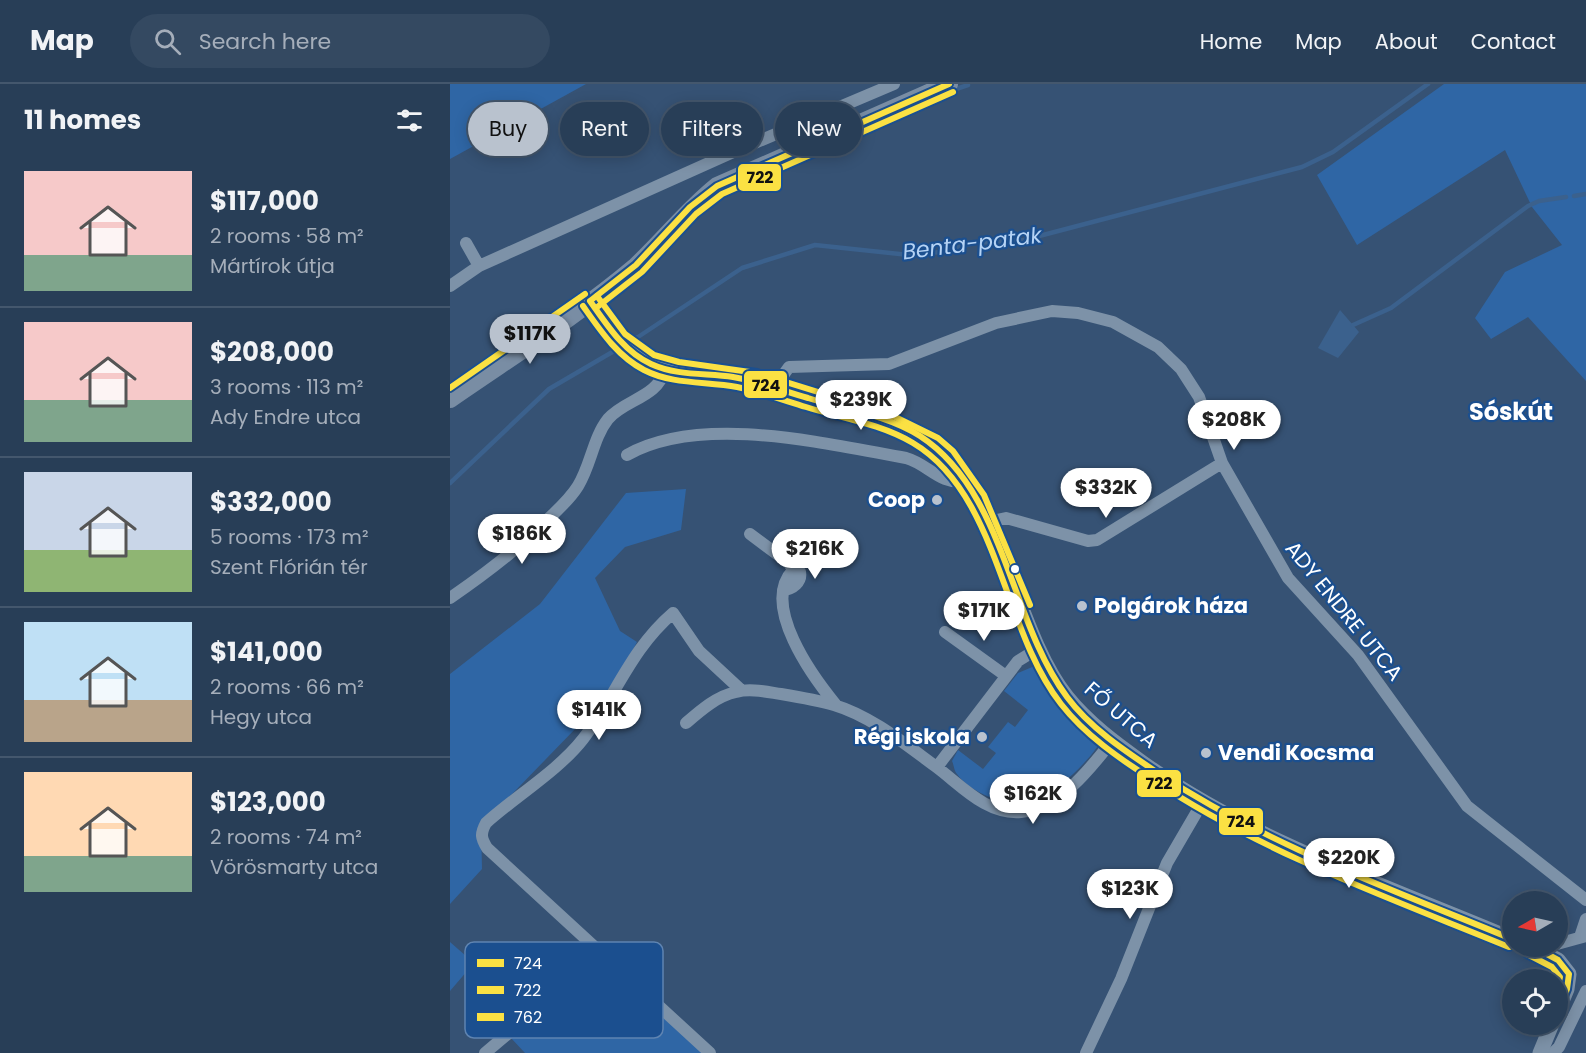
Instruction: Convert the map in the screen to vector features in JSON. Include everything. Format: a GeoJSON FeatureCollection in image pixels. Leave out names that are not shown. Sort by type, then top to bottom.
{"type":"FeatureCollection","features":[{"type":"Feature","properties":{"kind":"main road"},"geometry":{"type":"LineString","coordinates":[[450,399],[590,301],[636,265],[690,207],[717,186],[949,84]]}},
{"type":"Feature","properties":{"kind":"street"},"geometry":{"type":"LineString","coordinates":[[450,286],[480,266],[714,160],[894,84]]}},
{"type":"Feature","properties":{"kind":"street"},"geometry":{"type":"LineString","coordinates":[[466,243],[480,266]]}},
{"type":"Feature","properties":{"kind":"street","name":"FŐ UTCA"},"geometry":{"type":"LineString","coordinates":[[590,301],[608,326],[633,353],[650,363],[665,369],[736,378],[774,388],[886,422],[919,436],[946,456],[964,481],[987,522],[1038,648],[1065,694],[1112,741],[1202,803],[1345,869],[1502,935]]}},
{"type":"Feature","properties":{"kind":"street","name":"ADY ENDRE UTCA"},"geometry":{"type":"LineString","coordinates":[[774,388],[789,367],[888,364],[996,323],[1052,311],[1065,311],[1113,322],[1132,331],[1170,357],[1199,397],[1222,463],[1288,578],[1306,602],[1358,655],[1467,807],[1586,900]]}},
{"type":"Feature","properties":{"kind":"street"},"geometry":{"type":"LineString","coordinates":[[450,598],[503,562],[567,500],[585,472],[605,424],[619,410],[655,387],[665,369]]}},
{"type":"Feature","properties":{"kind":"street"},"geometry":{"type":"LineString","coordinates":[[627,455],[648,445],[697,437],[770,435],[906,458],[921,464],[952,483],[964,481]]}},
{"type":"Feature","properties":{"kind":"street"},"geometry":{"type":"LineString","coordinates":[[987,522],[1006,518],[1088,541],[1097,540],[1222,463]]}},
{"type":"Feature","properties":{"kind":"street"},"geometry":{"type":"LineString","coordinates":[[750,534],[789,563],[793,570],[783,590],[784,610],[791,634],[817,683],[836,705]]}},
{"type":"Feature","properties":{"kind":"street"},"geometry":{"type":"LineString","coordinates":[[589,942],[487,848],[481,838],[486,823],[582,741],[616,689],[642,643],[673,613],[699,651],[741,690]]}},
{"type":"Feature","properties":{"kind":"street"},"geometry":{"type":"LineString","coordinates":[[945,632],[1006,676]]}},
{"type":"Feature","properties":{"kind":"street"},"geometry":{"type":"LineString","coordinates":[[937,767],[1006,676],[1025,655],[1038,648]]}},
{"type":"Feature","properties":{"kind":"street"},"geometry":{"type":"LineString","coordinates":[[807,699],[817,683]]}},
{"type":"Feature","properties":{"kind":"street"},"geometry":{"type":"LineString","coordinates":[[686,723],[716,701],[741,690],[836,705],[860,716],[937,767],[976,800],[1001,809],[1020,812],[1048,804],[1060,795],[1091,766],[1112,741]]}},
{"type":"Feature","properties":{"kind":"street"},"geometry":{"type":"LineString","coordinates":[[1086,1053],[1121,979],[1167,862],[1202,803]]}},
{"type":"Feature","properties":{"kind":"street"},"geometry":{"type":"LineString","coordinates":[[1568,941],[1583,937],[1586,919]]}},
{"type":"Feature","properties":{"kind":"street"},"geometry":{"type":"LineString","coordinates":[[1555,957],[1565,969]]}},
{"type":"Feature","properties":{"kind":"street"},"geometry":{"type":"LineString","coordinates":[[1553,1053],[1559,1047],[1586,991]]}},
{"type":"Feature","properties":{"kind":"street"},"geometry":{"type":"LineString","coordinates":[[663,1010],[710,1053]]}},
{"type":"Feature","properties":{"kind":"street"},"geometry":{"type":"LineString","coordinates":[[1540,1053],[1547,1035]]}},
{"type":"Feature","properties":{"kind":"street"},"geometry":{"type":"LineString","coordinates":[[484,1053],[502,1038]]}},
{"type":"Feature","properties":{"kind":"shaded area"},"geometry":{"type":"Polygon","coordinates":[[[450,84],[586,84],[548,105],[548,102],[468,102],[468,149],[450,159],[450,84]]]}},
{"type":"Feature","properties":{"kind":"shaded area"},"geometry":{"type":"Polygon","coordinates":[[[1444,84],[1586,84],[1586,381],[1528,317],[1491,339],[1475,318],[1505,272],[1562,245],[1532,207],[1505,150],[1357,245],[1317,175],[1444,84]]]}},
{"type":"Feature","properties":{"kind":"shaded area"},"geometry":{"type":"Polygon","coordinates":[[[1340,310],[1359,332],[1338,358],[1318,348],[1340,310]]]}},
{"type":"Feature","properties":{"kind":"shaded area"},"geometry":{"type":"Polygon","coordinates":[[[686,489],[681,530],[625,547],[595,578],[620,631],[637,642],[610,693],[481,826],[482,869],[450,904],[450,674],[540,604],[626,493],[686,489]]]}},
{"type":"Feature","properties":{"kind":"shaded area"},"geometry":{"type":"Polygon","coordinates":[[[1037,665],[1061,705],[1101,740],[1071,776],[1041,799],[1033,802],[1013,803],[992,798],[963,781],[956,773],[952,761],[958,750],[983,769],[996,753],[988,747],[1008,722],[1015,727],[1028,710],[1004,691],[1018,673],[1037,665]]]}},
{"type":"Feature","properties":{"kind":"shaded area"},"geometry":{"type":"Polygon","coordinates":[[[450,942],[465,955],[465,974],[450,991],[450,942]]]}},
{"type":"Feature","properties":{"kind":"shaded area"},"geometry":{"type":"Polygon","coordinates":[[[663,1017],[703,1053],[525,1053],[511,1038],[663,1038],[663,1017]]]}},
{"type":"Feature","properties":{"kind":"waterway","name":"Benta-patak"},"geometry":{"type":"LineString","coordinates":[[450,483],[549,389],[638,337],[742,268],[815,245],[909,255],[940,252],[974,243],[1024,240],[1302,167],[1333,152],[1428,84]]}},
{"type":"Feature","properties":{"kind":"waterway"},"geometry":{"type":"LineString","coordinates":[[953,90],[968,85]]}},
{"type":"Feature","properties":{"kind":"waterway"},"geometry":{"type":"LineString","coordinates":[[1574,196],[1586,194]]}},
{"type":"Feature","properties":{"kind":"waterway"},"geometry":{"type":"LineString","coordinates":[[1353,325],[1391,308],[1528,206],[1539,201],[1566,197]]}},
{"type":"Feature","properties":{"kind":"transit line","name":"724"},"geometry":{"type":"LineString","coordinates":[[590,301],[636,265],[690,207],[717,186],[949,84]]}},
{"type":"Feature","properties":{"kind":"transit line","name":"722"},"geometry":{"type":"LineString","coordinates":[[596,308],[642,272],[696,214],[722,194],[953,92]]}},
{"type":"Feature","properties":{"kind":"transit line","name":"762"},"geometry":{"type":"LineString","coordinates":[[450,388],[585,294]]}},
{"type":"Feature","properties":{"kind":"transit line","name":"762"},"geometry":{"type":"LineString","coordinates":[[597,296],[625,334],[654,355],[679,362],[757,373],[889,414],[938,438],[953,451],[984,495],[1030,605]]}},
{"type":"Feature","properties":{"kind":"transit line","name":"724"},"geometry":{"type":"LineString","coordinates":[[590,301],[624,345],[651,364],[671,371],[752,381],[880,418],[920,436],[948,460],[971,489],[989,522],[1048,666],[1067,697],[1097,729],[1158,773],[1242,822],[1330,864],[1502,935]]}},
{"type":"Feature","properties":{"kind":"transit line","name":"722"},"geometry":{"type":"LineString","coordinates":[[583,306],[617,350],[634,364],[655,375],[755,391],[875,426],[913,443],[942,466],[964,495],[982,528],[1025,639],[1041,673],[1061,704],[1092,736],[1153,780],[1238,830],[1326,872],[1502,944]]}},
{"type":"Feature","properties":{"kind":"transit line","name":"722"},"geometry":{"type":"LineString","coordinates":[[1533,957],[1554,969]]}},
{"type":"Feature","properties":{"kind":"transit line","name":"724"},"geometry":{"type":"LineString","coordinates":[[1552,957],[1565,969]]}},
{"type":"Feature","properties":{"kind":"transit line","name":"724"},"geometry":{"type":"LineString","coordinates":[[1568,973],[1568,982]]}},
{"type":"Feature","properties":{"kind":"place","name":"Coop"},"geometry":{"type":"Point","coordinates":[937,500]}},
{"type":"Feature","properties":{"kind":"place","name":"Polgárok háza"},"geometry":{"type":"Point","coordinates":[1082,606]}},
{"type":"Feature","properties":{"kind":"place","name":"Régi iskola"},"geometry":{"type":"Point","coordinates":[982,737]}},
{"type":"Feature","properties":{"kind":"place","name":"Vendi Kocsma"},"geometry":{"type":"Point","coordinates":[1206,753]}},
{"type":"Feature","properties":{"kind":"district","name":"Sóskút"},"geometry":{"type":"Point","coordinates":[1511,412]}}]}
